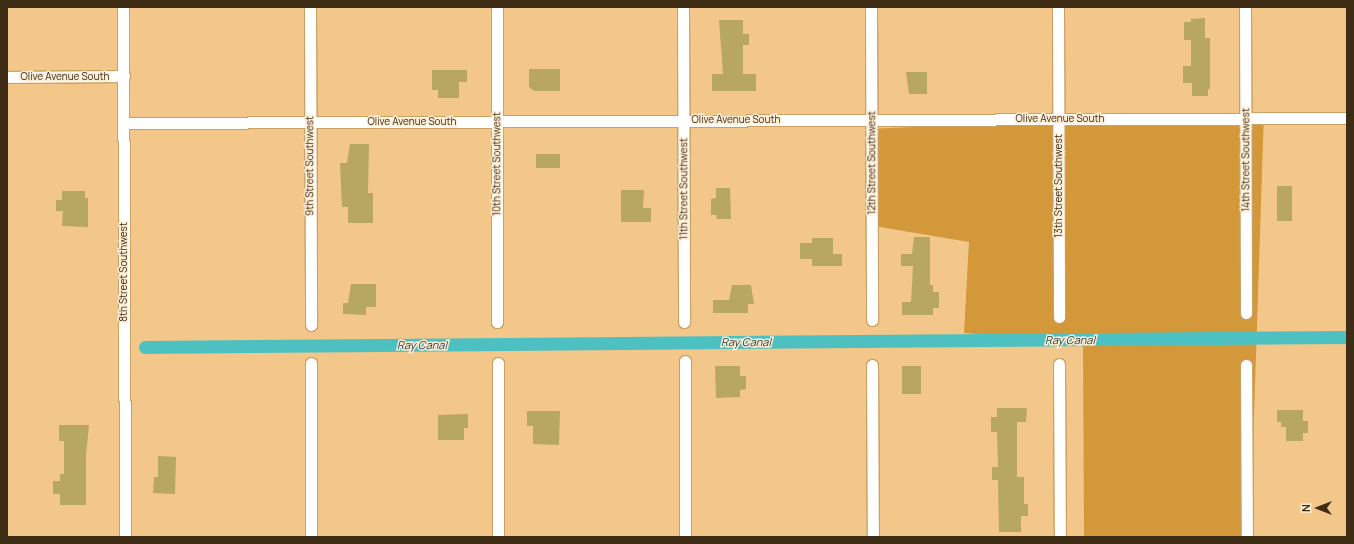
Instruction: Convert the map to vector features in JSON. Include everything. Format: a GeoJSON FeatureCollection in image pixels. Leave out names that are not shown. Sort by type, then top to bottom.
{"type":"FeatureCollection","features":[{"type":"Feature","properties":{"kind":"street","name":"8th Street Southwest"},"geometry":{"type":"LineString","coordinates":[[124,7],[125,537]]}},
{"type":"Feature","properties":{"kind":"street","name":"9th Street Southwest"},"geometry":{"type":"LineString","coordinates":[[310,7],[311,325]]}},
{"type":"Feature","properties":{"kind":"street","name":"10th Street Southwest"},"geometry":{"type":"LineString","coordinates":[[497,7],[497,322]]}},
{"type":"Feature","properties":{"kind":"street","name":"11th Street Southwest"},"geometry":{"type":"LineString","coordinates":[[683,7],[684,322]]}},
{"type":"Feature","properties":{"kind":"street","name":"12th Street Southwest"},"geometry":{"type":"LineString","coordinates":[[871,7],[872,320]]}},
{"type":"Feature","properties":{"kind":"street","name":"13th Street Southwest"},"geometry":{"type":"LineString","coordinates":[[1058,7],[1059,318]]}},
{"type":"Feature","properties":{"kind":"street","name":"14th Street Southwest"},"geometry":{"type":"LineString","coordinates":[[1245,7],[1246,313]]}},
{"type":"Feature","properties":{"kind":"street","name":"Olive Avenue South"},"geometry":{"type":"LineString","coordinates":[[7,77],[124,76]]}},
{"type":"Feature","properties":{"kind":"street","name":"Olive Avenue South"},"geometry":{"type":"LineString","coordinates":[[124,123],[1347,118]]}},
{"type":"Feature","properties":{"kind":"street"},"geometry":{"type":"LineString","coordinates":[[685,361],[685,537]]}},
{"type":"Feature","properties":{"kind":"street"},"geometry":{"type":"LineString","coordinates":[[311,363],[311,537]]}},
{"type":"Feature","properties":{"kind":"street"},"geometry":{"type":"LineString","coordinates":[[498,363],[498,537]]}},
{"type":"Feature","properties":{"kind":"street"},"geometry":{"type":"LineString","coordinates":[[872,364],[873,537]]}},
{"type":"Feature","properties":{"kind":"street"},"geometry":{"type":"LineString","coordinates":[[1059,364],[1060,537]]}},
{"type":"Feature","properties":{"kind":"street"},"geometry":{"type":"LineString","coordinates":[[1246,364],[1247,537]]}},
{"type":"Feature","properties":{"kind":"shaded area"},"geometry":{"type":"Polygon","coordinates":[[[1264,112],[1250,537],[1084,537],[1083,342],[964,333],[969,242],[868,225],[867,129],[1264,112]]]}},
{"type":"Feature","properties":{"kind":"building"},"geometry":{"type":"Polygon","coordinates":[[[1205,18],[1205,38],[1210,38],[1210,89],[1208,89],[1208,96],[1192,96],[1192,83],[1183,83],[1183,66],[1191,66],[1191,40],[1184,40],[1184,22],[1191,22],[1191,19],[1205,18]]]}},
{"type":"Feature","properties":{"kind":"building"},"geometry":{"type":"Polygon","coordinates":[[[719,20],[743,20],[743,34],[749,34],[749,45],[743,45],[743,74],[756,74],[756,91],[712,91],[712,74],[723,74],[719,20]]]}},
{"type":"Feature","properties":{"kind":"building"},"geometry":{"type":"Polygon","coordinates":[[[529,69],[560,69],[560,91],[534,91],[529,87],[529,69]]]}},
{"type":"Feature","properties":{"kind":"building"},"geometry":{"type":"Polygon","coordinates":[[[432,70],[467,70],[467,82],[459,82],[459,98],[438,98],[438,90],[432,90],[432,70]]]}},
{"type":"Feature","properties":{"kind":"building"},"geometry":{"type":"Polygon","coordinates":[[[906,72],[927,72],[927,94],[909,94],[906,72]]]}},
{"type":"Feature","properties":{"kind":"building"},"geometry":{"type":"Polygon","coordinates":[[[350,144],[369,144],[368,193],[373,193],[373,223],[348,223],[348,207],[342,207],[340,163],[347,163],[350,144]]]}},
{"type":"Feature","properties":{"kind":"building"},"geometry":{"type":"Polygon","coordinates":[[[536,154],[560,154],[560,168],[536,168],[536,154]]]}},
{"type":"Feature","properties":{"kind":"building"},"geometry":{"type":"Polygon","coordinates":[[[1277,186],[1292,186],[1292,221],[1277,221],[1277,186]]]}},
{"type":"Feature","properties":{"kind":"building"},"geometry":{"type":"Polygon","coordinates":[[[716,188],[730,188],[731,219],[717,219],[716,215],[711,215],[711,199],[716,198],[716,188]]]}},
{"type":"Feature","properties":{"kind":"building"},"geometry":{"type":"Polygon","coordinates":[[[621,190],[644,190],[643,208],[651,208],[651,222],[621,222],[621,190]]]}},
{"type":"Feature","properties":{"kind":"building"},"geometry":{"type":"Polygon","coordinates":[[[62,191],[85,191],[85,198],[88,198],[88,227],[62,226],[63,211],[56,211],[56,200],[62,200],[62,191]]]}},
{"type":"Feature","properties":{"kind":"building"},"geometry":{"type":"Polygon","coordinates":[[[914,237],[930,237],[930,285],[933,285],[933,292],[939,292],[939,308],[933,308],[933,315],[902,315],[902,302],[911,302],[913,266],[901,266],[901,254],[912,254],[914,237]]]}},
{"type":"Feature","properties":{"kind":"building"},"geometry":{"type":"Polygon","coordinates":[[[812,238],[833,238],[833,254],[842,254],[842,266],[812,266],[812,259],[800,259],[800,243],[812,243],[812,238]]]}},
{"type":"Feature","properties":{"kind":"building"},"geometry":{"type":"Polygon","coordinates":[[[351,284],[376,284],[376,307],[366,307],[366,315],[343,314],[343,303],[348,303],[351,284]]]}},
{"type":"Feature","properties":{"kind":"building"},"geometry":{"type":"Polygon","coordinates":[[[732,285],[751,285],[754,304],[748,304],[748,313],[713,313],[713,300],[729,300],[732,285]]]}},
{"type":"Feature","properties":{"kind":"building"},"geometry":{"type":"Polygon","coordinates":[[[715,366],[740,366],[740,376],[746,376],[746,389],[740,390],[740,397],[716,398],[715,366]]]}},
{"type":"Feature","properties":{"kind":"building"},"geometry":{"type":"Polygon","coordinates":[[[902,366],[921,366],[921,394],[902,394],[902,366]]]}},
{"type":"Feature","properties":{"kind":"building"},"geometry":{"type":"Polygon","coordinates":[[[997,408],[1027,408],[1026,422],[1017,422],[1017,477],[1024,477],[1024,504],[1028,504],[1028,516],[1021,516],[1021,532],[999,532],[998,480],[992,480],[992,467],[998,467],[997,432],[991,432],[991,417],[997,417],[997,408]]]}},
{"type":"Feature","properties":{"kind":"building"},"geometry":{"type":"Polygon","coordinates":[[[1277,410],[1303,410],[1303,421],[1308,421],[1308,433],[1303,433],[1303,441],[1286,441],[1286,427],[1281,427],[1281,422],[1277,422],[1277,410]]]}},
{"type":"Feature","properties":{"kind":"building"},"geometry":{"type":"Polygon","coordinates":[[[527,411],[560,411],[559,445],[533,444],[533,426],[527,426],[527,411]]]}},
{"type":"Feature","properties":{"kind":"building"},"geometry":{"type":"Polygon","coordinates":[[[468,414],[468,428],[464,428],[464,440],[438,440],[438,415],[468,414]]]}},
{"type":"Feature","properties":{"kind":"building"},"geometry":{"type":"Polygon","coordinates":[[[59,425],[89,425],[86,456],[86,505],[60,505],[60,494],[53,494],[53,481],[60,481],[60,474],[64,474],[64,441],[59,441],[59,425]]]}},
{"type":"Feature","properties":{"kind":"building"},"geometry":{"type":"Polygon","coordinates":[[[158,456],[176,457],[175,494],[153,493],[154,477],[158,477],[158,456]]]}},
{"type":"Feature","properties":{"kind":"waterway","name":"Ray Canal"},"geometry":{"type":"LineString","coordinates":[[145,347],[1347,337]]}}]}
